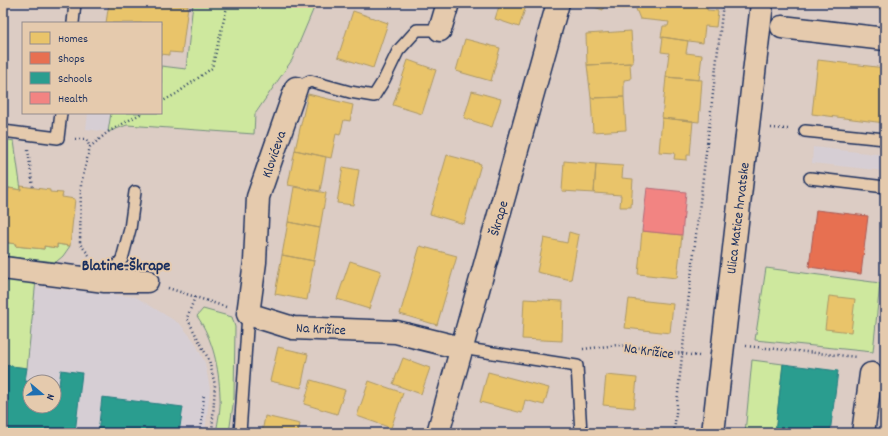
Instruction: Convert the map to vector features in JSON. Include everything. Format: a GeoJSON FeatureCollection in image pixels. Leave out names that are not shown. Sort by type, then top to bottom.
{"type":"FeatureCollection","features":[{"type":"Feature","properties":{"kind":"street","name":"Klovićeva"},"geometry":{"type":"LineString","coordinates":[[440,30],[448,3]]}},
{"type":"Feature","properties":{"kind":"street","name":"Škrape"},"geometry":{"type":"LineString","coordinates":[[438,433],[558,3]]}},
{"type":"Feature","properties":{"kind":"street","name":"Ulica Matice hrvatske"},"geometry":{"type":"LineString","coordinates":[[712,433],[762,3]]}},
{"type":"Feature","properties":{"kind":"street"},"geometry":{"type":"LineString","coordinates":[[782,27],[885,39]]}},
{"type":"Feature","properties":{"kind":"street","name":"Klovićeva"},"geometry":{"type":"LineString","coordinates":[[248,314],[255,262],[258,198],[296,88]]}},
{"type":"Feature","properties":{"kind":"street"},"geometry":{"type":"LineString","coordinates":[[3,268],[105,281],[147,281]]}},
{"type":"Feature","properties":{"kind":"street","name":"Na Križice"},"geometry":{"type":"LineString","coordinates":[[248,314],[293,328],[396,332],[461,348]]}},
{"type":"Feature","properties":{"kind":"street"},"geometry":{"type":"LineString","coordinates":[[863,433],[871,374]]}},
{"type":"Feature","properties":{"kind":"lane"},"geometry":{"type":"LineString","coordinates":[[73,22],[75,3]]}},
{"type":"Feature","properties":{"kind":"lane","name":"Klovićeva"},"geometry":{"type":"LineString","coordinates":[[296,88],[310,81],[350,92],[374,96],[384,80],[398,51],[417,30],[440,30]]}},
{"type":"Feature","properties":{"kind":"lane"},"geometry":{"type":"LineString","coordinates":[[3,132],[58,138],[61,114]]}},
{"type":"Feature","properties":{"kind":"lane"},"geometry":{"type":"LineString","coordinates":[[805,131],[885,138]]}},
{"type":"Feature","properties":{"kind":"lane"},"geometry":{"type":"LineString","coordinates":[[810,178],[885,187]]}},
{"type":"Feature","properties":{"kind":"lane"},"geometry":{"type":"LineString","coordinates":[[105,281],[122,259],[130,229],[135,192]]}},
{"type":"Feature","properties":{"kind":"lane","name":"Klovićeva"},"geometry":{"type":"LineString","coordinates":[[240,433],[248,314]]}},
{"type":"Feature","properties":{"kind":"lane","name":"Na Križice"},"geometry":{"type":"LineString","coordinates":[[461,348],[577,366],[581,433]]}},
{"type":"Feature","properties":{"kind":"path"},"geometry":{"type":"LineString","coordinates":[[162,101],[176,94],[212,68],[228,3]]}},
{"type":"Feature","properties":{"kind":"path"},"geometry":{"type":"LineString","coordinates":[[674,433],[682,354],[710,129],[723,3]]}},
{"type":"Feature","properties":{"kind":"path"},"geometry":{"type":"LineString","coordinates":[[105,281],[94,261],[80,244],[81,183],[90,147],[108,132],[140,114]]}},
{"type":"Feature","properties":{"kind":"path"},"geometry":{"type":"LineString","coordinates":[[26,134],[33,188]]}},
{"type":"Feature","properties":{"kind":"path"},"geometry":{"type":"LineString","coordinates":[[86,139],[90,147]]}},
{"type":"Feature","properties":{"kind":"path"},"geometry":{"type":"LineString","coordinates":[[147,281],[248,314]]}},
{"type":"Feature","properties":{"kind":"path"},"geometry":{"type":"LineString","coordinates":[[195,297],[187,318],[209,360],[215,385],[212,433]]}},
{"type":"Feature","properties":{"kind":"path","name":"Na Križice"},"geometry":{"type":"LineString","coordinates":[[592,348],[618,345],[682,354]]}},
{"type":"Feature","properties":{"kind":"path"},"geometry":{"type":"LineString","coordinates":[[745,346],[842,356]]}},
{"type":"Feature","properties":{"kind":"path"},"geometry":{"type":"LineString","coordinates":[[201,433],[204,394]]}},
{"type":"Feature","properties":{"kind":"shaded area"},"geometry":{"type":"Polygon","coordinates":[[[88,114],[111,114],[108,132],[86,129],[88,114]]]}},
{"type":"Feature","properties":{"kind":"shaded area"},"geometry":{"type":"Polygon","coordinates":[[[813,147],[885,155],[885,171],[812,163],[813,147]]]}},
{"type":"Feature","properties":{"kind":"shaded area"},"geometry":{"type":"Polygon","coordinates":[[[3,283],[136,297],[180,324],[195,342],[205,363],[210,389],[205,433],[3,433],[3,283]]]}},
{"type":"Feature","properties":{"kind":"green space"},"geometry":{"type":"Polygon","coordinates":[[[193,3],[316,3],[292,60],[255,114],[254,134],[127,125],[108,132],[111,114],[162,114],[162,66],[186,69],[193,3]]]}},
{"type":"Feature","properties":{"kind":"green space"},"geometry":{"type":"Polygon","coordinates":[[[3,139],[14,141],[21,190],[9,188],[8,192],[3,191],[3,139]]]}},
{"type":"Feature","properties":{"kind":"green space"},"geometry":{"type":"Polygon","coordinates":[[[3,242],[16,244],[15,246],[44,249],[44,246],[57,248],[57,244],[70,246],[63,256],[56,262],[3,256],[3,242]]]}},
{"type":"Feature","properties":{"kind":"green space"},"geometry":{"type":"Polygon","coordinates":[[[766,268],[880,283],[873,352],[755,340],[766,268]]]}},
{"type":"Feature","properties":{"kind":"green space"},"geometry":{"type":"Polygon","coordinates":[[[3,276],[36,280],[27,368],[3,365],[3,276]]]}},
{"type":"Feature","properties":{"kind":"green space"},"geometry":{"type":"Polygon","coordinates":[[[203,309],[232,317],[235,327],[234,398],[229,433],[216,433],[220,405],[217,364],[207,334],[197,316],[203,309]]]}},
{"type":"Feature","properties":{"kind":"green space"},"geometry":{"type":"Polygon","coordinates":[[[752,360],[783,364],[775,433],[745,433],[752,360]]]}},
{"type":"Feature","properties":{"kind":"building: Homes"},"geometry":{"type":"Polygon","coordinates":[[[109,3],[175,3],[174,4],[188,6],[182,53],[169,52],[169,55],[162,54],[162,22],[106,22],[109,3]]]}},
{"type":"Feature","properties":{"kind":"building: Homes"},"geometry":{"type":"Polygon","coordinates":[[[500,3],[527,3],[519,27],[495,19],[500,3]]]}},
{"type":"Feature","properties":{"kind":"building: Homes"},"geometry":{"type":"Polygon","coordinates":[[[582,3],[624,3],[623,9],[604,4],[603,10],[582,3]]]}},
{"type":"Feature","properties":{"kind":"building: Homes"},"geometry":{"type":"Polygon","coordinates":[[[637,3],[707,3],[707,10],[718,11],[716,27],[705,26],[703,43],[661,37],[663,26],[668,26],[669,22],[640,19],[636,9],[637,3]]]}},
{"type":"Feature","properties":{"kind":"building: Homes"},"geometry":{"type":"Polygon","coordinates":[[[844,3],[881,3],[880,9],[844,3]]]}},
{"type":"Feature","properties":{"kind":"building: Homes"},"geometry":{"type":"Polygon","coordinates":[[[353,11],[388,23],[373,68],[338,57],[353,11]]]}},
{"type":"Feature","properties":{"kind":"building: Homes"},"geometry":{"type":"Polygon","coordinates":[[[631,31],[633,63],[587,65],[586,34],[631,31]]]}},
{"type":"Feature","properties":{"kind":"building: Homes"},"geometry":{"type":"Polygon","coordinates":[[[663,37],[688,41],[686,53],[702,55],[699,80],[666,77],[669,53],[661,52],[663,37]]]}},
{"type":"Feature","properties":{"kind":"building: Homes"},"geometry":{"type":"Polygon","coordinates":[[[465,39],[500,48],[491,81],[456,71],[465,39]]]}},
{"type":"Feature","properties":{"kind":"building: Homes"},"geometry":{"type":"Polygon","coordinates":[[[408,60],[436,70],[422,114],[393,105],[408,60]]]}},
{"type":"Feature","properties":{"kind":"building: Homes"},"geometry":{"type":"Polygon","coordinates":[[[818,60],[885,68],[885,123],[812,114],[818,60]]]}},
{"type":"Feature","properties":{"kind":"building: Homes"},"geometry":{"type":"Polygon","coordinates":[[[630,63],[631,79],[624,80],[624,97],[591,98],[587,65],[630,63]]]}},
{"type":"Feature","properties":{"kind":"building: Homes"},"geometry":{"type":"Polygon","coordinates":[[[666,77],[702,80],[699,122],[662,118],[666,77]]]}},
{"type":"Feature","properties":{"kind":"building: Homes"},"geometry":{"type":"Polygon","coordinates":[[[472,91],[501,99],[492,127],[464,118],[472,91]]]}},
{"type":"Feature","properties":{"kind":"building: Homes"},"geometry":{"type":"Polygon","coordinates":[[[308,94],[353,105],[350,121],[344,120],[340,135],[336,134],[331,158],[295,150],[308,94]]]}},
{"type":"Feature","properties":{"kind":"building: Homes"},"geometry":{"type":"Polygon","coordinates":[[[624,97],[626,130],[593,132],[591,98],[624,97]]]}},
{"type":"Feature","properties":{"kind":"building: Homes"},"geometry":{"type":"Polygon","coordinates":[[[662,118],[693,121],[690,155],[687,155],[687,160],[674,159],[675,153],[659,152],[662,118]]]}},
{"type":"Feature","properties":{"kind":"building: Homes"},"geometry":{"type":"Polygon","coordinates":[[[295,150],[326,157],[320,191],[288,185],[295,150]]]}},
{"type":"Feature","properties":{"kind":"building: Homes"},"geometry":{"type":"Polygon","coordinates":[[[447,155],[481,164],[464,224],[430,214],[447,155]]]}},
{"type":"Feature","properties":{"kind":"building: Homes"},"geometry":{"type":"Polygon","coordinates":[[[564,161],[596,164],[594,193],[562,191],[564,161]]]}},
{"type":"Feature","properties":{"kind":"building: Homes"},"geometry":{"type":"Polygon","coordinates":[[[596,164],[623,166],[622,178],[633,179],[631,207],[620,207],[621,195],[594,193],[596,164]]]}},
{"type":"Feature","properties":{"kind":"building: Homes"},"geometry":{"type":"Polygon","coordinates":[[[343,167],[359,170],[353,205],[337,203],[343,167]]]}},
{"type":"Feature","properties":{"kind":"building: Homes"},"geometry":{"type":"Polygon","coordinates":[[[21,186],[63,193],[62,197],[75,199],[70,246],[57,244],[57,248],[44,246],[44,249],[15,246],[16,244],[3,242],[3,191],[8,192],[8,188],[21,190],[21,186]]]}},
{"type":"Feature","properties":{"kind":"building: Homes"},"geometry":{"type":"Polygon","coordinates":[[[294,187],[326,193],[320,228],[288,222],[294,187]]]}},
{"type":"Feature","properties":{"kind":"building: Homes"},"geometry":{"type":"Polygon","coordinates":[[[288,222],[320,228],[314,261],[282,255],[288,222]]]}},
{"type":"Feature","properties":{"kind":"building: Homes"},"geometry":{"type":"Polygon","coordinates":[[[642,231],[682,235],[677,278],[638,274],[642,231]]]}},
{"type":"Feature","properties":{"kind":"building: Homes"},"geometry":{"type":"Polygon","coordinates":[[[569,232],[579,235],[571,280],[537,272],[544,238],[567,243],[569,232]]]}},
{"type":"Feature","properties":{"kind":"building: Homes"},"geometry":{"type":"Polygon","coordinates":[[[420,246],[457,256],[437,325],[400,314],[420,246]]]}},
{"type":"Feature","properties":{"kind":"building: Homes"},"geometry":{"type":"Polygon","coordinates":[[[282,255],[314,261],[307,300],[275,294],[282,255]]]}},
{"type":"Feature","properties":{"kind":"building: Homes"},"geometry":{"type":"Polygon","coordinates":[[[350,261],[381,271],[369,309],[337,299],[350,261]]]}},
{"type":"Feature","properties":{"kind":"building: Homes"},"geometry":{"type":"Polygon","coordinates":[[[829,296],[855,299],[851,332],[825,329],[829,296]]]}},
{"type":"Feature","properties":{"kind":"building: Homes"},"geometry":{"type":"Polygon","coordinates":[[[524,299],[563,301],[562,341],[522,339],[524,299]]]}},
{"type":"Feature","properties":{"kind":"building: Homes"},"geometry":{"type":"Polygon","coordinates":[[[629,299],[673,304],[670,333],[625,328],[629,299]]]}},
{"type":"Feature","properties":{"kind":"building: Homes"},"geometry":{"type":"Polygon","coordinates":[[[278,347],[308,354],[301,388],[270,381],[278,347]]]}},
{"type":"Feature","properties":{"kind":"building: Homes"},"geometry":{"type":"Polygon","coordinates":[[[403,358],[430,368],[421,394],[393,384],[403,358]]]}},
{"type":"Feature","properties":{"kind":"building: Homes"},"geometry":{"type":"Polygon","coordinates":[[[488,372],[549,388],[544,405],[525,400],[522,413],[480,402],[488,372]]]}},
{"type":"Feature","properties":{"kind":"building: Homes"},"geometry":{"type":"Polygon","coordinates":[[[606,375],[637,378],[634,408],[603,405],[606,375]]]}},
{"type":"Feature","properties":{"kind":"building: Homes"},"geometry":{"type":"Polygon","coordinates":[[[311,380],[345,390],[337,414],[304,404],[311,380]]]}},
{"type":"Feature","properties":{"kind":"building: Homes"},"geometry":{"type":"Polygon","coordinates":[[[369,381],[403,393],[391,428],[357,416],[369,381]]]}},
{"type":"Feature","properties":{"kind":"building: Homes"},"geometry":{"type":"Polygon","coordinates":[[[265,416],[300,424],[298,433],[262,433],[265,416]]]}},
{"type":"Feature","properties":{"kind":"building: Shops"},"geometry":{"type":"Polygon","coordinates":[[[816,210],[868,216],[861,274],[809,267],[816,210]]]}},
{"type":"Feature","properties":{"kind":"building: Schools"},"geometry":{"type":"Polygon","coordinates":[[[783,364],[838,371],[830,433],[775,433],[783,364]]]}},
{"type":"Feature","properties":{"kind":"building: Schools"},"geometry":{"type":"Polygon","coordinates":[[[3,365],[27,368],[26,374],[22,374],[22,414],[62,414],[61,370],[82,373],[75,433],[3,433],[3,365]]]}},
{"type":"Feature","properties":{"kind":"building: Schools"},"geometry":{"type":"Polygon","coordinates":[[[102,397],[183,407],[179,433],[98,433],[102,397]]]}},
{"type":"Feature","properties":{"kind":"building: Health"},"geometry":{"type":"Polygon","coordinates":[[[647,188],[686,192],[682,235],[642,231],[647,188]]]}},
{"type":"Feature","properties":{"kind":"district","name":"Blatine-Škrape"},"geometry":{"type":"Point","coordinates":[126,264]}}]}
